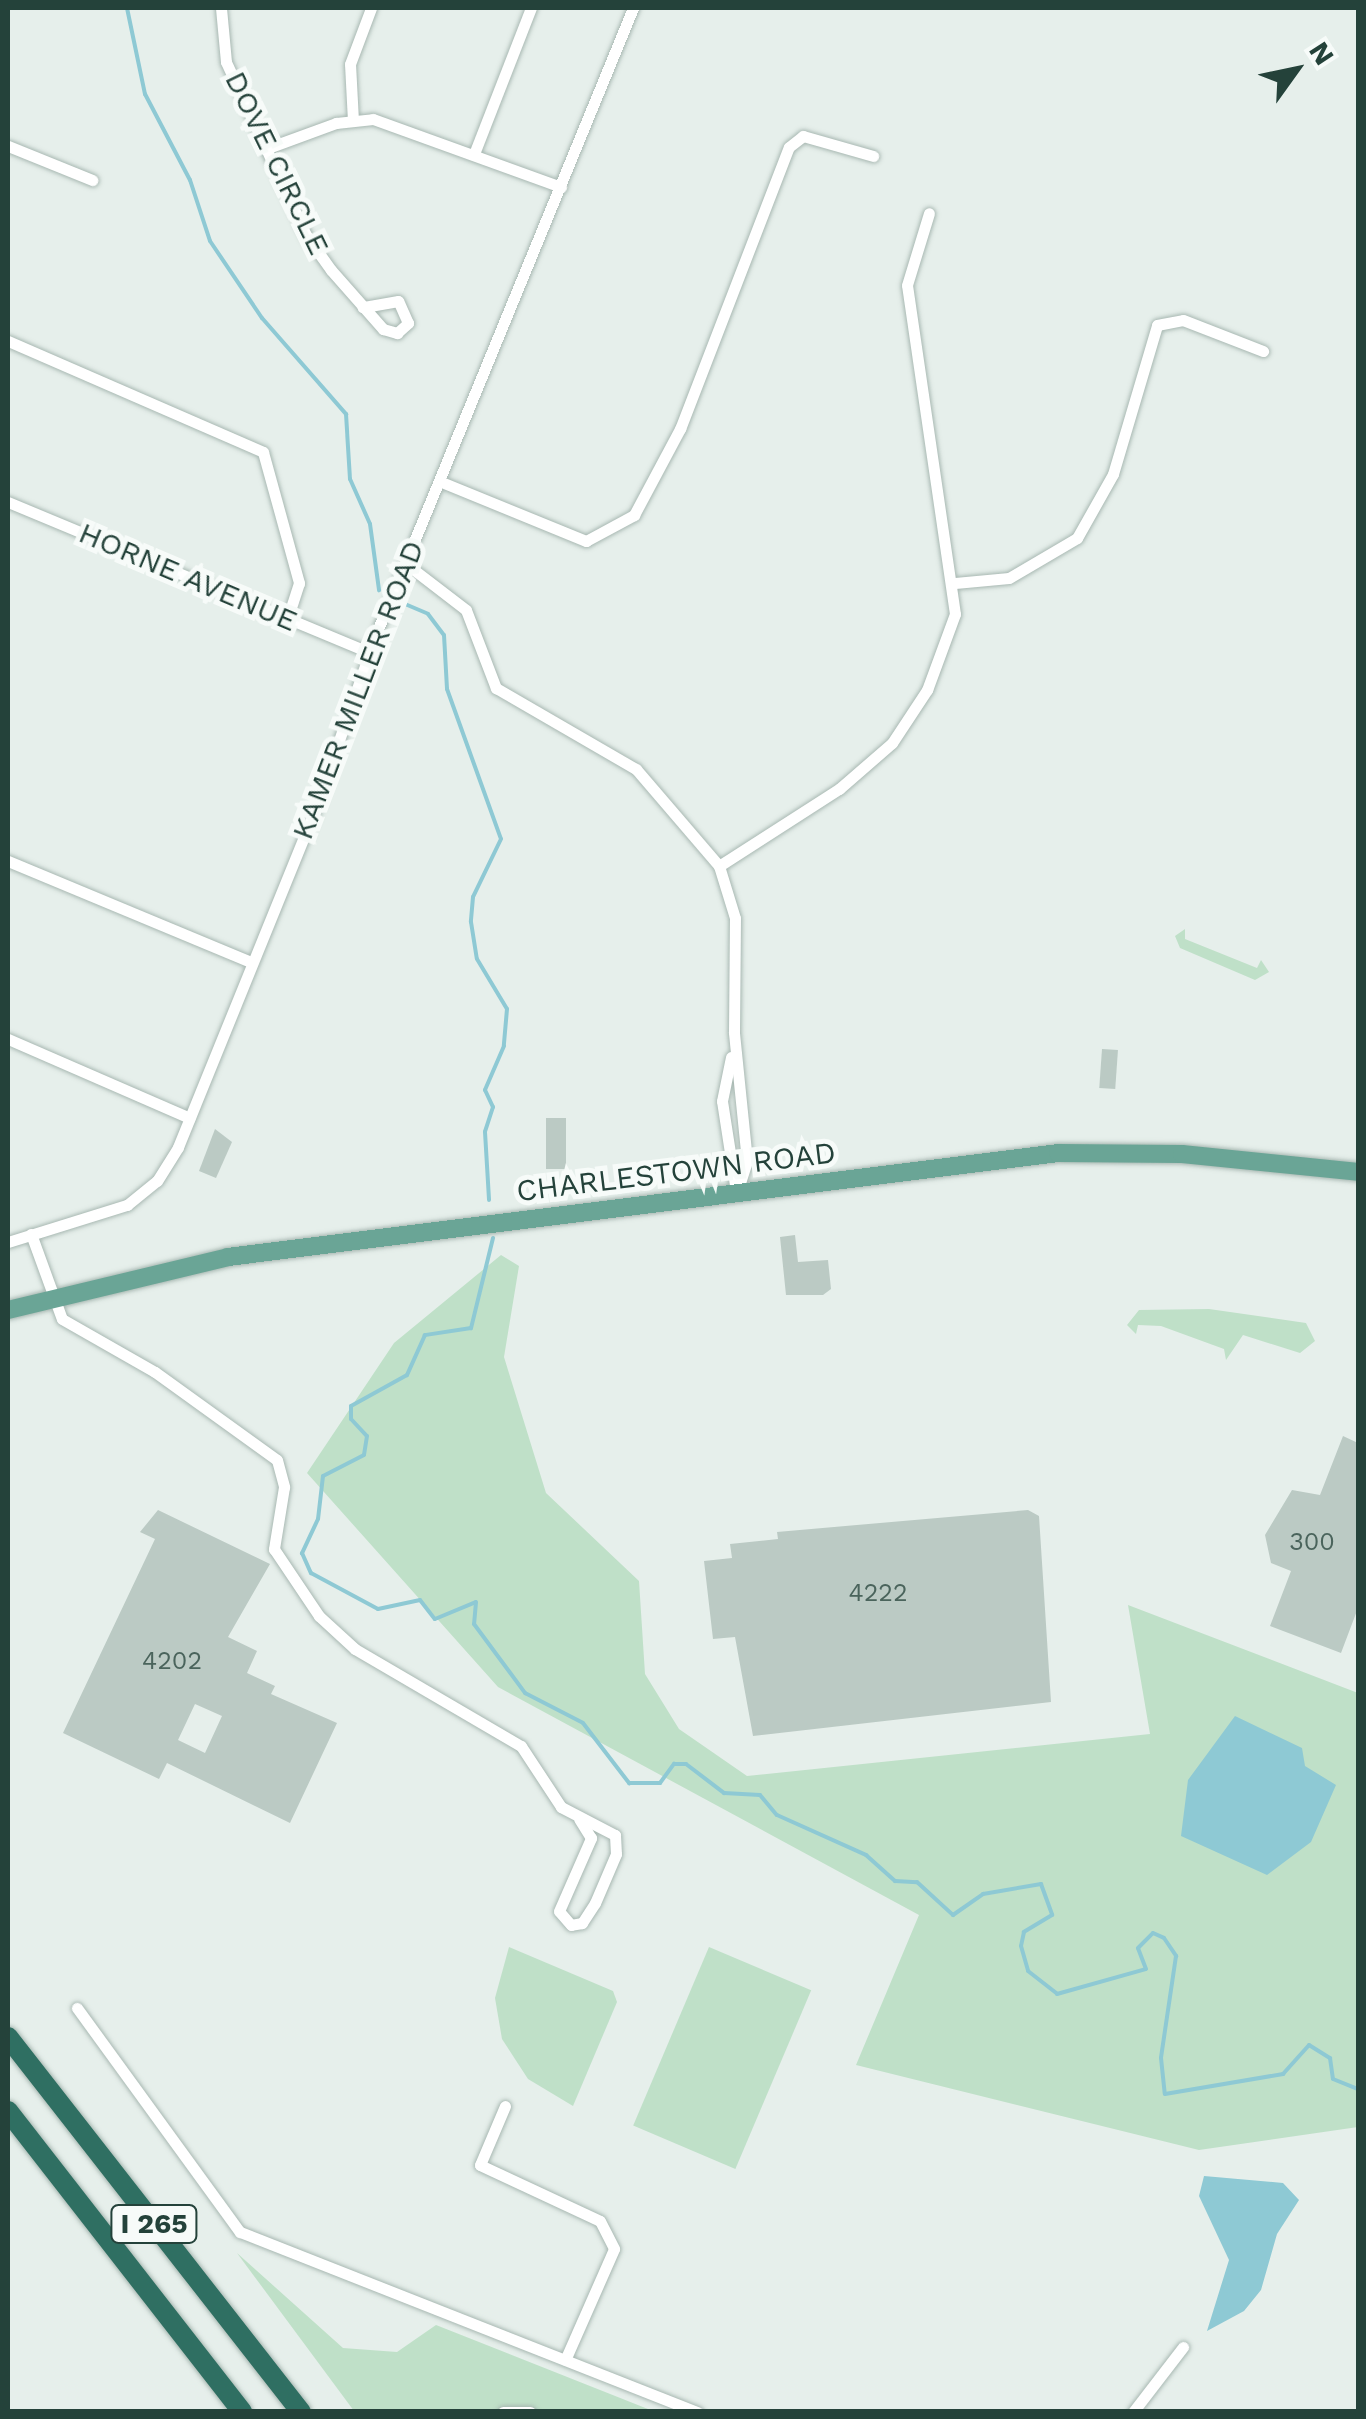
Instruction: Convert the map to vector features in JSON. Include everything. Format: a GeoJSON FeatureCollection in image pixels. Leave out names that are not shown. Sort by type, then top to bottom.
{"type":"FeatureCollection","features":[{"type":"Feature","properties":{"kind":"highway"},"geometry":{"type":"LineString","coordinates":[[8,2020],[133,2197]]}},
{"type":"Feature","properties":{"kind":"highway","name":"I 265"},"geometry":{"type":"LineString","coordinates":[[8,2036],[301,2412]]}},
{"type":"Feature","properties":{"kind":"highway","name":"I 265"},"geometry":{"type":"LineString","coordinates":[[8,2113],[242,2412]]}},
{"type":"Feature","properties":{"kind":"main road","name":"CHARLESTOWN ROAD"},"geometry":{"type":"LineString","coordinates":[[8,1310],[228,1257],[1058,1153],[1182,1154],[1358,1172]]}},
{"type":"Feature","properties":{"kind":"street","name":"DOVE CIRCLE"},"geometry":{"type":"LineString","coordinates":[[221,8],[226,62],[306,236],[363,307]]}},
{"type":"Feature","properties":{"kind":"street"},"geometry":{"type":"LineString","coordinates":[[353,120],[350,64],[370,8]]}},
{"type":"Feature","properties":{"kind":"street"},"geometry":{"type":"LineString","coordinates":[[474,154],[531,8]]}},
{"type":"Feature","properties":{"kind":"street","name":"KAMER MILLER ROAD"},"geometry":{"type":"LineString","coordinates":[[8,1242],[111,1213],[143,1195],[190,1118],[369,652],[633,8]]}},
{"type":"Feature","properties":{"kind":"street"},"geometry":{"type":"LineString","coordinates":[[265,149],[353,120],[399,124],[561,187]]}},
{"type":"Feature","properties":{"kind":"street"},"geometry":{"type":"LineString","coordinates":[[439,481],[586,541],[634,516],[680,429],[790,147],[804,136],[873,156]]}},
{"type":"Feature","properties":{"kind":"street"},"geometry":{"type":"LineString","coordinates":[[8,146],[92,180]]}},
{"type":"Feature","properties":{"kind":"street"},"geometry":{"type":"LineString","coordinates":[[719,866],[839,790],[900,733],[949,638],[955,583],[922,416],[907,285],[930,214]]}},
{"type":"Feature","properties":{"kind":"street"},"geometry":{"type":"LineString","coordinates":[[955,583],[1010,578],[1076,538],[1113,474],[1157,325],[1183,320],[1262,351]]}},
{"type":"Feature","properties":{"kind":"street"},"geometry":{"type":"LineString","coordinates":[[8,341],[264,452],[299,584],[287,619]]}},
{"type":"Feature","properties":{"kind":"street","name":"HORNE AVENUE"},"geometry":{"type":"LineString","coordinates":[[8,502],[369,652]]}},
{"type":"Feature","properties":{"kind":"street"},"geometry":{"type":"LineString","coordinates":[[405,563],[466,610],[496,688],[636,769],[719,866],[735,918],[735,1038],[748,1161],[737,1192]]}},
{"type":"Feature","properties":{"kind":"street"},"geometry":{"type":"LineString","coordinates":[[8,861],[251,962]]}},
{"type":"Feature","properties":{"kind":"street"},"geometry":{"type":"LineString","coordinates":[[735,1038],[722,1101],[737,1192]]}},
{"type":"Feature","properties":{"kind":"street"},"geometry":{"type":"LineString","coordinates":[[8,1040],[190,1118]]}},
{"type":"Feature","properties":{"kind":"street"},"geometry":{"type":"LineString","coordinates":[[32,1234],[51,1297],[86,1338],[156,1372],[270,1452],[284,1487],[274,1549],[319,1616],[356,1649],[521,1746],[561,1807],[579,1819],[611,1830],[618,1847],[586,1918],[571,1925],[558,1912],[591,1838],[579,1819]]}},
{"type":"Feature","properties":{"kind":"street"},"geometry":{"type":"LineString","coordinates":[[77,2008],[240,2232],[698,2412]]}},
{"type":"Feature","properties":{"kind":"street"},"geometry":{"type":"LineString","coordinates":[[505,2106],[480,2165],[600,2222],[614,2250],[565,2360]]}},
{"type":"Feature","properties":{"kind":"street"},"geometry":{"type":"LineString","coordinates":[[1133,2412],[1160,2367],[1182,2348]]}},
{"type":"Feature","properties":{"kind":"street"},"geometry":{"type":"LineString","coordinates":[[502,2412],[530,2412]]}},
{"type":"Feature","properties":{"kind":"green space"},"geometry":{"type":"Polygon","coordinates":[[[1185,929],[1185,939],[1257,968],[1261,960],[1269,972],[1255,980],[1180,948],[1175,936],[1185,929]]]}},
{"type":"Feature","properties":{"kind":"green space"},"geometry":{"type":"Polygon","coordinates":[[[501,1255],[519,1266],[504,1357],[546,1493],[639,1581],[645,1674],[679,1729],[747,1776],[1150,1734],[1128,1605],[1358,1693],[1358,2127],[1199,2150],[856,2065],[919,1915],[498,1687],[307,1473],[394,1343],[501,1255]]]}},
{"type":"Feature","properties":{"kind":"green space"},"geometry":{"type":"Polygon","coordinates":[[[1209,1309],[1306,1323],[1315,1341],[1300,1353],[1243,1335],[1226,1360],[1224,1349],[1161,1326],[1138,1325],[1136,1334],[1127,1325],[1139,1310],[1209,1309]]]}},
{"type":"Feature","properties":{"kind":"green space"},"geometry":{"type":"Polygon","coordinates":[[[509,1947],[613,1991],[617,2002],[573,2106],[528,2079],[502,2039],[495,1998],[509,1947]]]}},
{"type":"Feature","properties":{"kind":"green space"},"geometry":{"type":"Polygon","coordinates":[[[709,1947],[811,1990],[735,2169],[633,2126],[709,1947]]]}},
{"type":"Feature","properties":{"kind":"green space"},"geometry":{"type":"Polygon","coordinates":[[[237,2253],[343,2348],[397,2352],[436,2325],[653,2411],[354,2411],[237,2253]]]}},
{"type":"Feature","properties":{"kind":"water"},"geometry":{"type":"Polygon","coordinates":[[[1235,1716],[1302,1748],[1305,1766],[1336,1785],[1311,1842],[1267,1875],[1181,1836],[1188,1780],[1235,1716]]]}},
{"type":"Feature","properties":{"kind":"water"},"geometry":{"type":"Polygon","coordinates":[[[1204,2176],[1283,2183],[1299,2200],[1277,2234],[1261,2290],[1244,2311],[1207,2331],[1229,2260],[1199,2196],[1204,2176]]]}},
{"type":"Feature","properties":{"kind":"building"},"geometry":{"type":"Polygon","coordinates":[[[1102,1049],[1118,1050],[1115,1089],[1099,1088],[1102,1049]]]}},
{"type":"Feature","properties":{"kind":"building"},"geometry":{"type":"Polygon","coordinates":[[[546,1118],[566,1118],[566,1169],[546,1169],[546,1118]]]}},
{"type":"Feature","properties":{"kind":"building"},"geometry":{"type":"Polygon","coordinates":[[[215,1129],[232,1142],[216,1178],[199,1171],[215,1129]]]}},
{"type":"Feature","properties":{"kind":"building"},"geometry":{"type":"Polygon","coordinates":[[[795,1235],[798,1262],[828,1260],[831,1289],[823,1295],[786,1295],[780,1237],[795,1235]]]}},
{"type":"Feature","properties":{"kind":"building"},"geometry":{"type":"Polygon","coordinates":[[[1343,1436],[1358,1443],[1358,1608],[1341,1653],[1270,1626],[1291,1571],[1271,1563],[1265,1535],[1292,1490],[1320,1495],[1343,1436]]]}},
{"type":"Feature","properties":{"kind":"building"},"geometry":{"type":"Polygon","coordinates":[[[158,1510],[270,1564],[228,1637],[257,1651],[247,1673],[275,1686],[271,1694],[337,1723],[290,1823],[167,1763],[159,1779],[63,1733],[155,1539],[140,1532],[158,1510]],[[195,1704],[178,1740],[205,1753],[222,1716],[195,1704]]]}},
{"type":"Feature","properties":{"kind":"building"},"geometry":{"type":"Polygon","coordinates":[[[1028,1510],[1039,1516],[1051,1702],[753,1736],[735,1637],[713,1639],[704,1561],[732,1558],[730,1544],[778,1539],[777,1532],[1028,1510]]]}},
{"type":"Feature","properties":{"kind":"waterway"},"geometry":{"type":"LineString","coordinates":[[127,8],[145,94],[190,180],[210,241],[262,318],[346,414],[350,479],[370,524],[379,590]]}},
{"type":"Feature","properties":{"kind":"waterway"},"geometry":{"type":"LineString","coordinates":[[405,604],[428,614],[444,635],[447,689],[501,839],[473,897],[471,922],[477,959],[507,1009],[504,1046],[485,1090],[493,1107],[485,1132],[489,1200]]}},
{"type":"Feature","properties":{"kind":"waterway"},"geometry":{"type":"LineString","coordinates":[[493,1238],[471,1328],[425,1335],[407,1375],[351,1406],[351,1419],[367,1436],[364,1455],[323,1476],[318,1519],[302,1553],[311,1573],[378,1609],[420,1600],[435,1619],[476,1602],[474,1624],[525,1693],[583,1723],[629,1783],[660,1783],[674,1764],[686,1764],[724,1793],[760,1795],[777,1815],[866,1855],[895,1881],[917,1882],[953,1915],[983,1894],[1041,1884],[1052,1915],[1024,1932],[1021,1946],[1028,1971],[1057,1994],[1146,1969],[1138,1948],[1153,1933],[1164,1938],[1176,1956],[1161,2058],[1165,2094],[1283,2074],[1309,2045],[1330,2058],[1333,2079],[1358,2089]]}}]}
